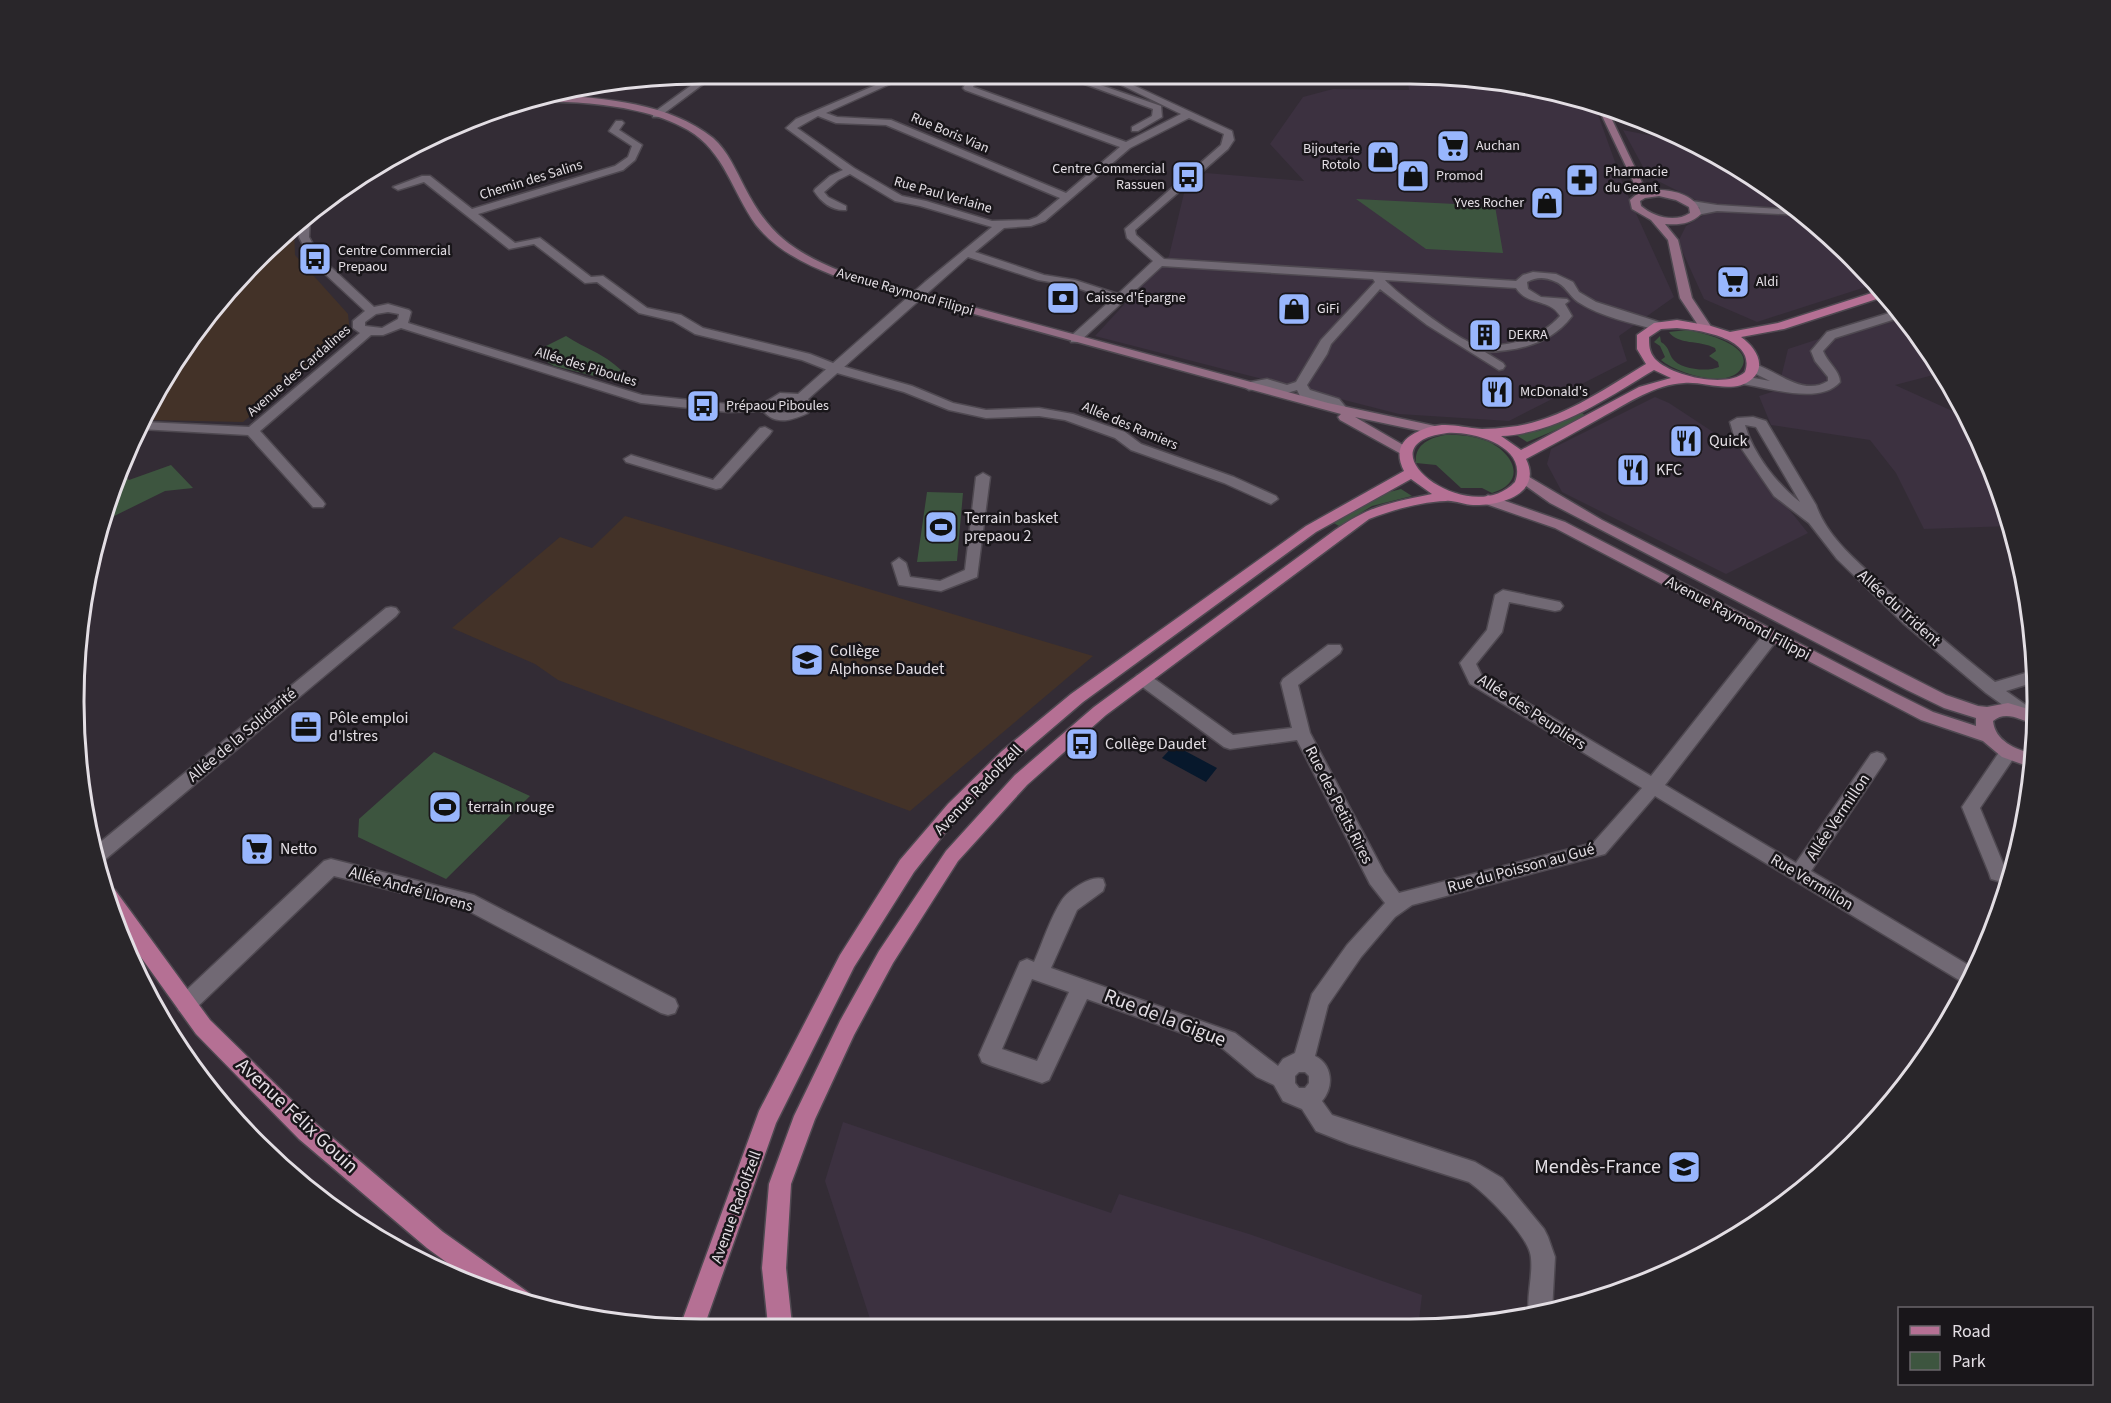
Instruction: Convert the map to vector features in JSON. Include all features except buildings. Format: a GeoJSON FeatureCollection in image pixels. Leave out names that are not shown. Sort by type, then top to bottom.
{"type":"FeatureCollection","features":[{"type":"Feature","properties":{"kind":"main road","name":"Avenue Raymond Filippi"},"geometry":{"type":"LineString","coordinates":[[567,99],[602,102],[669,118],[710,141],[723,158],[764,230],[783,247],[803,260],[838,274],[1326,407],[1435,430]]}},
{"type":"Feature","properties":{"kind":"main road"},"geometry":{"type":"LineString","coordinates":[[1606,116],[1642,195]]}},
{"type":"Feature","properties":{"kind":"main road"},"geometry":{"type":"LineString","coordinates":[[1629,165],[1654,186],[1694,208],[1694,217],[1683,220],[1654,217]]}},
{"type":"Feature","properties":{"kind":"main road"},"geometry":{"type":"LineString","coordinates":[[1668,194],[1642,195],[1635,200],[1636,206],[1654,217],[1673,240],[1686,298],[1706,328]]}},
{"type":"Feature","properties":{"kind":"main road"},"geometry":{"type":"LineString","coordinates":[[1673,240],[1683,220]]}},
{"type":"Feature","properties":{"kind":"main road"},"geometry":{"type":"LineString","coordinates":[[1729,336],[1780,326],[1875,296]]}},
{"type":"Feature","properties":{"kind":"main road"},"geometry":{"type":"LineString","coordinates":[[1677,324],[1682,316],[1686,298]]}},
{"type":"Feature","properties":{"kind":"main road"},"geometry":{"type":"LineString","coordinates":[[1677,324],[1706,328],[1729,336],[1749,350],[1754,368],[1743,380],[1713,384],[1683,379],[1654,364],[1643,347],[1643,335],[1658,326],[1677,324]]}},
{"type":"Feature","properties":{"kind":"main road"},"geometry":{"type":"LineString","coordinates":[[1749,350],[1754,341],[1780,326]]}},
{"type":"Feature","properties":{"kind":"main road"},"geometry":{"type":"LineString","coordinates":[[1475,431],[1497,439],[1519,457],[1524,469],[1524,478],[1520,486],[1510,494],[1488,500],[1465,500],[1447,496],[1425,486],[1411,473],[1405,452],[1416,438],[1435,430],[1455,428],[1509,433],[1540,426],[1572,411],[1654,364]]}},
{"type":"Feature","properties":{"kind":"main road"},"geometry":{"type":"LineString","coordinates":[[1519,457],[1643,390],[1683,379]]}},
{"type":"Feature","properties":{"kind":"main road","name":"Avenue Raymond Filippi"},"geometry":{"type":"LineString","coordinates":[[1326,407],[1383,437],[1405,452]]}},
{"type":"Feature","properties":{"kind":"main road","name":"Avenue Radolfzell"},"geometry":{"type":"LineString","coordinates":[[695,1319],[772,1109],[847,961],[908,866],[954,809],[1008,756],[1077,698],[1311,529],[1351,504],[1388,487],[1411,473]]}},
{"type":"Feature","properties":{"kind":"main road","name":"Avenue Raymond Filippi"},"geometry":{"type":"LineString","coordinates":[[1524,478],[1556,500],[1597,523],[1952,705],[1971,712],[2015,710],[2027,714]]}},
{"type":"Feature","properties":{"kind":"main road","name":"Avenue Radolfzell"},"geometry":{"type":"LineString","coordinates":[[779,1319],[774,1268],[780,1184],[805,1116],[846,1028],[886,957],[952,856],[1021,780],[1100,711],[1364,516],[1385,508],[1447,496]]}},
{"type":"Feature","properties":{"kind":"main road","name":"Avenue Raymond Filippi"},"geometry":{"type":"LineString","coordinates":[[1488,500],[1560,525],[1928,716],[1988,736]]}},
{"type":"Feature","properties":{"kind":"main road"},"geometry":{"type":"LineString","coordinates":[[1991,712],[1984,719],[1984,727],[1988,736],[2008,753],[2024,758]]}},
{"type":"Feature","properties":{"kind":"main road","name":"Avenue Félix Gouin"},"geometry":{"type":"LineString","coordinates":[[123,917],[203,1027],[307,1131],[435,1240],[496,1284]]}},
{"type":"Feature","properties":{"kind":"street"},"geometry":{"type":"LineString","coordinates":[[656,115],[698,84]]}},
{"type":"Feature","properties":{"kind":"street","name":"Rue Paul Verlaine"},"geometry":{"type":"LineString","coordinates":[[885,84],[817,113],[794,124],[791,128],[850,170],[898,199],[922,203],[970,219],[1001,225],[1031,223],[1041,219],[1127,146],[1189,114]]}},
{"type":"Feature","properties":{"kind":"street"},"geometry":{"type":"LineString","coordinates":[[970,84],[968,88],[1127,146]]}},
{"type":"Feature","properties":{"kind":"street"},"geometry":{"type":"LineString","coordinates":[[1089,84],[1158,108],[1157,117],[1113,140]]}},
{"type":"Feature","properties":{"kind":"street"},"geometry":{"type":"LineString","coordinates":[[1124,84],[1229,133],[1229,140],[1225,147],[1130,229],[1131,236],[1152,252],[1159,260],[1158,262]]}},
{"type":"Feature","properties":{"kind":"street"},"geometry":{"type":"LineString","coordinates":[[1131,87],[1138,84]]}},
{"type":"Feature","properties":{"kind":"street","name":"Rue Boris Vian"},"geometry":{"type":"LineString","coordinates":[[817,113],[836,120],[888,122],[1067,197]]}},
{"type":"Feature","properties":{"kind":"street","name":"Chemin des Salins"},"geometry":{"type":"LineString","coordinates":[[398,187],[426,178],[470,213],[619,168],[632,158],[637,145],[614,131],[619,123]]}},
{"type":"Feature","properties":{"kind":"street"},"geometry":{"type":"LineString","coordinates":[[842,208],[824,199],[819,191],[834,178],[850,170]]}},
{"type":"Feature","properties":{"kind":"street"},"geometry":{"type":"LineString","coordinates":[[1694,208],[1785,212]]}},
{"type":"Feature","properties":{"kind":"street","name":"Allée des Ramiers"},"geometry":{"type":"LineString","coordinates":[[470,213],[513,247],[536,240],[589,280],[599,278],[643,311],[677,318],[699,331],[806,357],[834,368],[881,380],[949,406],[986,414],[1039,412],[1068,417],[1120,435],[1136,447],[1229,480],[1271,499]]}},
{"type":"Feature","properties":{"kind":"street"},"geometry":{"type":"LineString","coordinates":[[801,398],[805,407],[795,415],[778,416],[771,412],[769,407],[774,400],[785,396],[801,398],[916,295],[1001,225]]}},
{"type":"Feature","properties":{"kind":"street"},"geometry":{"type":"LineString","coordinates":[[304,229],[304,237],[315,259],[372,311]]}},
{"type":"Feature","properties":{"kind":"street"},"geometry":{"type":"LineString","coordinates":[[966,253],[1042,278],[1071,282],[1120,299]]}},
{"type":"Feature","properties":{"kind":"street"},"geometry":{"type":"LineString","coordinates":[[1075,339],[1158,262],[1378,280],[1520,285]]}},
{"type":"Feature","properties":{"kind":"street"},"geometry":{"type":"LineString","coordinates":[[1471,348],[1504,348],[1529,342],[1562,322],[1566,316],[1561,307],[1569,284],[1547,275],[1529,276],[1522,280],[1520,285]]}},
{"type":"Feature","properties":{"kind":"street"},"geometry":{"type":"LineString","coordinates":[[1378,280],[1499,366]]}},
{"type":"Feature","properties":{"kind":"street"},"geometry":{"type":"LineString","coordinates":[[1249,386],[1267,383],[1287,389],[1301,385],[1321,354],[1324,342],[1378,280]]}},
{"type":"Feature","properties":{"kind":"street"},"geometry":{"type":"LineString","coordinates":[[1520,285],[1522,290],[1532,297],[1564,299],[1658,326]]}},
{"type":"Feature","properties":{"kind":"street"},"geometry":{"type":"LineString","coordinates":[[1564,299],[1643,335]]}},
{"type":"Feature","properties":{"kind":"street"},"geometry":{"type":"LineString","coordinates":[[388,308],[401,310],[406,316],[400,324],[388,330],[368,332],[359,328],[358,324],[362,317],[372,311],[388,308]]}},
{"type":"Feature","properties":{"kind":"street"},"geometry":{"type":"LineString","coordinates":[[1743,380],[1797,389],[1822,390],[1834,382],[1834,377],[1821,361],[1817,351],[1831,335],[1891,316]]}},
{"type":"Feature","properties":{"kind":"street","name":"Allée des Piboules"},"geometry":{"type":"LineString","coordinates":[[400,324],[641,399],[728,408],[769,407]]}},
{"type":"Feature","properties":{"kind":"street","name":"Avenue des Cardalines"},"geometry":{"type":"LineString","coordinates":[[149,426],[252,431],[368,332]]}},
{"type":"Feature","properties":{"kind":"street"},"geometry":{"type":"LineString","coordinates":[[1754,368],[1797,389]]}},
{"type":"Feature","properties":{"kind":"street"},"geometry":{"type":"LineString","coordinates":[[1301,385],[1305,393],[1334,402],[1342,410]]}},
{"type":"Feature","properties":{"kind":"street","name":"Allée du Trident"},"geometry":{"type":"LineString","coordinates":[[1814,520],[1809,506],[1761,424],[1753,421],[1737,422],[1742,439],[1779,493],[1814,520],[1842,555],[1908,619],[1992,689],[2027,713]]}},
{"type":"Feature","properties":{"kind":"street"},"geometry":{"type":"LineString","coordinates":[[252,431],[318,504]]}},
{"type":"Feature","properties":{"kind":"street"},"geometry":{"type":"LineString","coordinates":[[631,459],[716,485],[765,431]]}},
{"type":"Feature","properties":{"kind":"street"},"geometry":{"type":"LineString","coordinates":[[899,563],[904,581],[942,586],[972,573],[983,477]]}},
{"type":"Feature","properties":{"kind":"street","name":"Allée des Peupliers"},"geometry":{"type":"LineString","coordinates":[[1555,606],[1503,595],[1494,632],[1468,663],[1476,680],[1653,787]]}},
{"type":"Feature","properties":{"kind":"street","name":"Allée de la Solidarité"},"geometry":{"type":"LineString","coordinates":[[103,851],[391,612]]}},
{"type":"Feature","properties":{"kind":"street","name":"Rue du Poisson au Gué"},"geometry":{"type":"LineString","coordinates":[[1303,1062],[1319,1001],[1354,951],[1388,911],[1407,898],[1599,849],[1653,787],[1771,636]]}},
{"type":"Feature","properties":{"kind":"street"},"geometry":{"type":"LineString","coordinates":[[1302,733],[1289,683],[1334,649]]}},
{"type":"Feature","properties":{"kind":"street","name":"Rue des Petits Rires"},"geometry":{"type":"LineString","coordinates":[[1143,679],[1230,742],[1302,733],[1377,878],[1397,905]]}},
{"type":"Feature","properties":{"kind":"street"},"geometry":{"type":"LineString","coordinates":[[1991,712],[1995,699],[1992,689],[2026,679]]}},
{"type":"Feature","properties":{"kind":"street"},"geometry":{"type":"LineString","coordinates":[[1998,873],[1971,807],[2008,753]]}},
{"type":"Feature","properties":{"kind":"street","name":"Allée Vermillon"},"geometry":{"type":"LineString","coordinates":[[1799,874],[1877,759]]}},
{"type":"Feature","properties":{"kind":"street","name":"Rue Vermillon"},"geometry":{"type":"LineString","coordinates":[[1653,787],[1964,973]]}},
{"type":"Feature","properties":{"kind":"street","name":"Allée André Liorens"},"geometry":{"type":"LineString","coordinates":[[186,1004],[331,867],[467,901],[668,1006]]}},
{"type":"Feature","properties":{"kind":"street"},"geometry":{"type":"LineString","coordinates":[[1082,987],[1042,1073],[989,1055],[1027,968],[1039,972],[1070,904],[1096,885]]}},
{"type":"Feature","properties":{"kind":"street","name":"Rue de la Gigue"},"geometry":{"type":"LineString","coordinates":[[1039,972],[1228,1040],[1264,1070],[1283,1079]]}},
{"type":"Feature","properties":{"kind":"street"},"geometry":{"type":"LineString","coordinates":[[1303,1062],[1314,1068],[1320,1082],[1316,1094],[1307,1098],[1300,1098],[1289,1092],[1283,1079],[1285,1069],[1289,1065],[1303,1062]]}},
{"type":"Feature","properties":{"kind":"street"},"geometry":{"type":"LineString","coordinates":[[1307,1098],[1324,1123],[1475,1173],[1494,1186],[1536,1237],[1543,1257],[1540,1305]]}},
{"type":"Feature","properties":{"kind":"shaded area"},"geometry":{"type":"Polygon","coordinates":[[[1408,84],[1490,89],[1530,96],[1598,114],[1624,187],[1674,297],[1619,336],[1627,361],[1509,421],[1399,414],[1095,336],[1169,256],[1185,189],[1206,173],[1304,181],[1270,144],[1303,97],[1333,89],[1409,90],[1408,84]]]}},
{"type":"Feature","properties":{"kind":"shaded area"},"geometry":{"type":"Polygon","coordinates":[[[1623,130],[1660,138],[1753,188],[1817,237],[1867,287],[1757,322],[1704,299],[1678,242],[1686,226],[1709,212],[1702,203],[1648,176],[1623,130]]]}},
{"type":"Feature","properties":{"kind":"shaded area"},"geometry":{"type":"Polygon","coordinates":[[[294,237],[295,255],[348,314],[350,333],[243,422],[152,420],[188,358],[212,326],[237,294],[294,237]]]}},
{"type":"Feature","properties":{"kind":"shaded area"},"geometry":{"type":"Polygon","coordinates":[[[1891,315],[1933,375],[1895,385],[1954,412],[1980,465],[2001,526],[1924,529],[1896,473],[1870,440],[1771,425],[1759,396],[1778,390],[1788,349],[1891,315]]]}},
{"type":"Feature","properties":{"kind":"shaded area"},"geometry":{"type":"Polygon","coordinates":[[[1655,397],[1669,403],[1742,451],[1808,533],[1726,574],[1562,492],[1547,464],[1551,449],[1655,397]]]}},
{"type":"Feature","properties":{"kind":"shaded area","name":"Collège Alphonse Daudet"},"geometry":{"type":"Polygon","coordinates":[[[625,516],[1093,656],[910,811],[558,680],[535,664],[452,628],[560,537],[592,548],[625,516]]]}},
{"type":"Feature","properties":{"kind":"shaded area"},"geometry":{"type":"Polygon","coordinates":[[[843,1122],[1111,1213],[1119,1194],[1249,1234],[1422,1295],[1419,1319],[870,1319],[825,1181],[843,1122]]]}},
{"type":"Feature","properties":{"kind":"green space"},"geometry":{"type":"Polygon","coordinates":[[[1356,199],[1495,206],[1503,253],[1426,249],[1356,199]]]}},
{"type":"Feature","properties":{"kind":"green space"},"geometry":{"type":"Polygon","coordinates":[[[1687,330],[1714,337],[1734,346],[1744,359],[1742,367],[1736,374],[1715,379],[1678,370],[1661,360],[1665,357],[1660,346],[1654,342],[1660,336],[1661,342],[1667,347],[1672,358],[1681,365],[1701,370],[1719,367],[1718,362],[1709,356],[1716,351],[1715,348],[1677,339],[1669,332],[1687,330]]]}},
{"type":"Feature","properties":{"kind":"green space"},"geometry":{"type":"Polygon","coordinates":[[[566,336],[601,355],[621,370],[606,379],[554,366],[532,353],[566,336]]]}},
{"type":"Feature","properties":{"kind":"green space"},"geometry":{"type":"Polygon","coordinates":[[[1582,413],[1587,417],[1527,442],[1513,433],[1539,431],[1582,413]]]}},
{"type":"Feature","properties":{"kind":"green space"},"geometry":{"type":"Polygon","coordinates":[[[1445,435],[1471,437],[1496,446],[1510,460],[1513,467],[1510,482],[1492,493],[1482,488],[1461,488],[1436,465],[1416,463],[1417,451],[1424,443],[1445,435]]]}},
{"type":"Feature","properties":{"kind":"green space"},"geometry":{"type":"Polygon","coordinates":[[[171,465],[193,488],[165,491],[113,517],[127,477],[129,480],[171,465]]]}},
{"type":"Feature","properties":{"kind":"green space"},"geometry":{"type":"Polygon","coordinates":[[[1401,489],[1412,496],[1372,506],[1339,526],[1332,522],[1378,495],[1401,489]]]}},
{"type":"Feature","properties":{"kind":"green space","name":"Terrain basket prepaou 2"},"geometry":{"type":"Polygon","coordinates":[[[927,492],[963,493],[957,561],[917,562],[927,492]]]}},
{"type":"Feature","properties":{"kind":"green space","name":"terrain rouge"},"geometry":{"type":"Polygon","coordinates":[[[434,752],[530,796],[446,879],[358,837],[359,819],[434,752]]]}},
{"type":"Feature","properties":{"kind":"water"},"geometry":{"type":"Polygon","coordinates":[[[1174,745],[1217,768],[1206,782],[1162,758],[1174,745]]]}},
{"type":"Feature","properties":{"kind":"place","name":"Auchan"},"geometry":{"type":"Point","coordinates":[1453,146]}},
{"type":"Feature","properties":{"kind":"place","name":"Bijouterie Rotolo"},"geometry":{"type":"Point","coordinates":[1383,157]}},
{"type":"Feature","properties":{"kind":"place","name":"Promod"},"geometry":{"type":"Point","coordinates":[1413,176]}},
{"type":"Feature","properties":{"kind":"place","name":"Centre Commercial Rassuen"},"geometry":{"type":"Point","coordinates":[1188,177]}},
{"type":"Feature","properties":{"kind":"place","name":"Pharmacie du Geant"},"geometry":{"type":"Point","coordinates":[1582,180]}},
{"type":"Feature","properties":{"kind":"place","name":"Yves Rocher"},"geometry":{"type":"Point","coordinates":[1547,203]}},
{"type":"Feature","properties":{"kind":"place","name":"Centre Commercial Prepaou"},"geometry":{"type":"Point","coordinates":[315,259]}},
{"type":"Feature","properties":{"kind":"place","name":"Aldi"},"geometry":{"type":"Point","coordinates":[1733,282]}},
{"type":"Feature","properties":{"kind":"place","name":"Caisse d'Épargne"},"geometry":{"type":"Point","coordinates":[1063,298]}},
{"type":"Feature","properties":{"kind":"place","name":"GiFi"},"geometry":{"type":"Point","coordinates":[1294,309]}},
{"type":"Feature","properties":{"kind":"place","name":"DEKRA"},"geometry":{"type":"Point","coordinates":[1485,335]}},
{"type":"Feature","properties":{"kind":"place","name":"McDonald's"},"geometry":{"type":"Point","coordinates":[1497,392]}},
{"type":"Feature","properties":{"kind":"place","name":"Prépaou Piboules"},"geometry":{"type":"Point","coordinates":[703,406]}},
{"type":"Feature","properties":{"kind":"place","name":"Quick"},"geometry":{"type":"Point","coordinates":[1686,441]}},
{"type":"Feature","properties":{"kind":"place","name":"KFC"},"geometry":{"type":"Point","coordinates":[1633,470]}},
{"type":"Feature","properties":{"kind":"place","name":"Terrain basket prepaou 2"},"geometry":{"type":"Point","coordinates":[941,527]}},
{"type":"Feature","properties":{"kind":"place","name":"Collège Alphonse Daudet"},"geometry":{"type":"Point","coordinates":[807,660]}},
{"type":"Feature","properties":{"kind":"place","name":"Pôle emploi d'Istres"},"geometry":{"type":"Point","coordinates":[306,727]}},
{"type":"Feature","properties":{"kind":"place","name":"Collège Daudet"},"geometry":{"type":"Point","coordinates":[1082,744]}},
{"type":"Feature","properties":{"kind":"place","name":"terrain rouge"},"geometry":{"type":"Point","coordinates":[445,807]}},
{"type":"Feature","properties":{"kind":"place","name":"Netto"},"geometry":{"type":"Point","coordinates":[257,849]}},
{"type":"Feature","properties":{"kind":"place","name":"Mendès-France"},"geometry":{"type":"Point","coordinates":[1684,1167]}}]}
